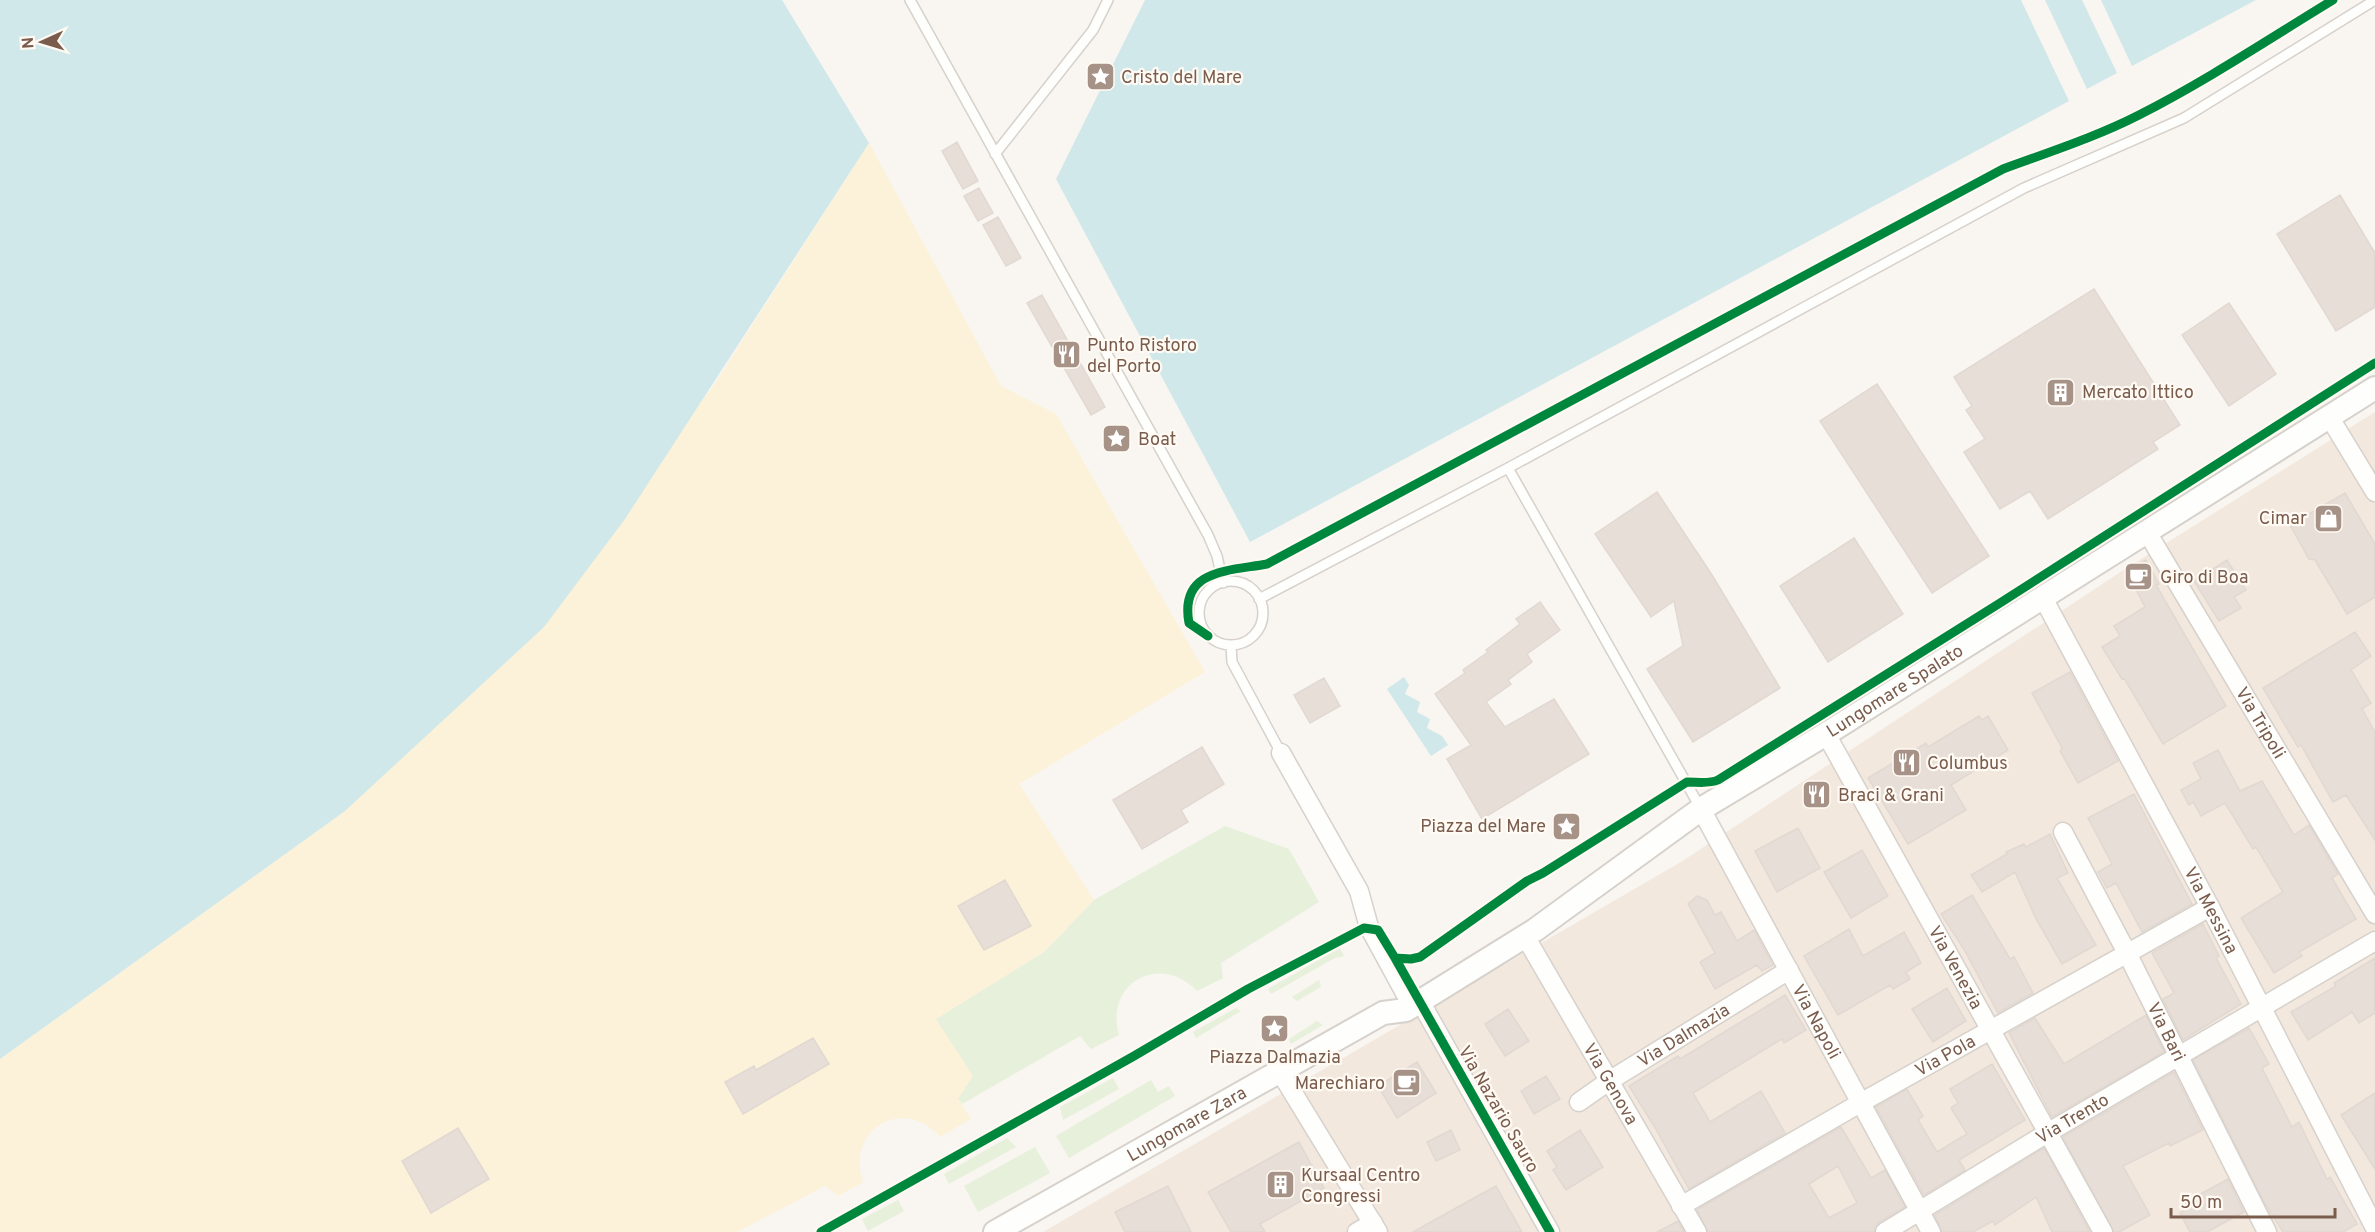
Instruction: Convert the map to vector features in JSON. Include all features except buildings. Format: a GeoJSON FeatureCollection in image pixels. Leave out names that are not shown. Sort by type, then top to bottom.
{"type":"FeatureCollection","features":[{"type":"Feature","properties":{"kind":"street","name":"Lungomare Spalato"},"geometry":{"type":"LineString","coordinates":[[1416,1003],[1526,936],[1701,809],[1826,734],[2375,388]]}},
{"type":"Feature","properties":{"kind":"street"},"geometry":{"type":"LineString","coordinates":[[2330,418],[2375,492]]}},
{"type":"Feature","properties":{"kind":"street","name":"Via Tripoli"},"geometry":{"type":"LineString","coordinates":[[2147,532],[2375,914]]}},
{"type":"Feature","properties":{"kind":"street","name":"Via Messina"},"geometry":{"type":"LineString","coordinates":[[2042,596],[2210,907],[2375,1228]]}},
{"type":"Feature","properties":{"kind":"street","name":"Via Venezia"},"geometry":{"type":"LineString","coordinates":[[1826,734],[2103,1232]]}},
{"type":"Feature","properties":{"kind":"street"},"geometry":{"type":"LineString","coordinates":[[1281,753],[1359,891],[1372,934],[1416,1003]]}},
{"type":"Feature","properties":{"kind":"street","name":"Via Napoli"},"geometry":{"type":"LineString","coordinates":[[1701,809],[1931,1232]]}},
{"type":"Feature","properties":{"kind":"street","name":"Via Bari"},"geometry":{"type":"LineString","coordinates":[[2063,832],[2127,953],[2267,1232]]}},
{"type":"Feature","properties":{"kind":"street","name":"Via Pola"},"geometry":{"type":"LineString","coordinates":[[1681,1206],[2210,907]]}},
{"type":"Feature","properties":{"kind":"street","name":"Via Genova"},"geometry":{"type":"LineString","coordinates":[[1526,936],[1697,1232]]}},
{"type":"Feature","properties":{"kind":"street","name":"Via Trento"},"geometry":{"type":"LineString","coordinates":[[1884,1232],[2049,1132],[2375,941]]}},
{"type":"Feature","properties":{"kind":"street","name":"Via Dalmazia"},"geometry":{"type":"LineString","coordinates":[[1579,1102],[1609,1081],[1789,970]]}},
{"type":"Feature","properties":{"kind":"street","name":"Lungomare Zara"},"geometry":{"type":"LineString","coordinates":[[995,1232],[1383,1013],[1406,1010],[1416,1003]]}},
{"type":"Feature","properties":{"kind":"street","name":"Via Nazario Sauro"},"geometry":{"type":"LineString","coordinates":[[1416,1003],[1550,1232]]}},
{"type":"Feature","properties":{"kind":"street"},"geometry":{"type":"LineString","coordinates":[[1279,1070],[1376,1227],[1357,1232]]}},
{"type":"Feature","properties":{"kind":"lane"},"geometry":{"type":"LineString","coordinates":[[910,0],[1208,535],[1217,556],[1223,583]]}},
{"type":"Feature","properties":{"kind":"lane"},"geometry":{"type":"LineString","coordinates":[[995,154],[1092,30],[1108,0]]}},
{"type":"Feature","properties":{"kind":"lane"},"geometry":{"type":"LineString","coordinates":[[1260,599],[1508,468],[2024,188],[2184,118],[2375,0]]}},
{"type":"Feature","properties":{"kind":"lane"},"geometry":{"type":"LineString","coordinates":[[1508,468],[1701,809]]}},
{"type":"Feature","properties":{"kind":"lane"},"geometry":{"type":"LineString","coordinates":[[1236,582],[1245,585],[1260,599],[1263,619],[1254,636],[1245,642],[1231,645],[1216,642],[1208,636],[1199,619],[1202,599],[1208,591],[1223,583],[1236,582]]}},
{"type":"Feature","properties":{"kind":"lane"},"geometry":{"type":"LineString","coordinates":[[1231,645],[1232,662],[1281,753]]}},
{"type":"Feature","properties":{"kind":"shaded area"},"geometry":{"type":"Polygon","coordinates":[[[2375,412],[2375,1232],[1043,1232],[1681,862],[2122,571],[2375,412]]]}},
{"type":"Feature","properties":{"kind":"green space"},"geometry":{"type":"Polygon","coordinates":[[[1225,826],[1289,849],[1319,902],[1221,963],[1223,978],[1197,991],[1182,980],[1167,974],[1152,974],[1138,979],[1127,988],[1120,1001],[1117,1017],[1119,1035],[1091,1049],[1080,1036],[962,1104],[958,1099],[935,1019],[1044,952],[1094,900],[1225,826]]]}},
{"type":"Feature","properties":{"kind":"green space"},"geometry":{"type":"Polygon","coordinates":[[[1340,948],[1344,956],[1335,958],[1271,994],[1268,989],[1340,948]]]}},
{"type":"Feature","properties":{"kind":"green space"},"geometry":{"type":"Polygon","coordinates":[[[1319,980],[1321,987],[1297,1001],[1292,997],[1319,980]]]}},
{"type":"Feature","properties":{"kind":"green space"},"geometry":{"type":"Polygon","coordinates":[[[1236,1008],[1241,1011],[1196,1038],[1193,1032],[1236,1008]]]}},
{"type":"Feature","properties":{"kind":"green space"},"geometry":{"type":"Polygon","coordinates":[[[1317,1021],[1323,1025],[1291,1044],[1289,1039],[1317,1021]]]}},
{"type":"Feature","properties":{"kind":"green space"},"geometry":{"type":"Polygon","coordinates":[[[1113,1078],[1119,1089],[1063,1120],[1060,1107],[1113,1078]]]}},
{"type":"Feature","properties":{"kind":"green space"},"geometry":{"type":"Polygon","coordinates":[[[1151,1080],[1158,1092],[1169,1086],[1175,1096],[1069,1158],[1056,1136],[1151,1080]]]}},
{"type":"Feature","properties":{"kind":"green space"},"geometry":{"type":"Polygon","coordinates":[[[1007,1138],[1016,1147],[949,1184],[944,1174],[1007,1138]]]}},
{"type":"Feature","properties":{"kind":"green space"},"geometry":{"type":"Polygon","coordinates":[[[1035,1147],[1050,1173],[978,1212],[964,1186],[1035,1147]]]}},
{"type":"Feature","properties":{"kind":"green space"},"geometry":{"type":"Polygon","coordinates":[[[898,1200],[904,1211],[868,1231],[862,1219],[898,1200]]]}},
{"type":"Feature","properties":{"kind":"sand"},"geometry":{"type":"Polygon","coordinates":[[[869,143],[1001,386],[1056,414],[1205,672],[1019,784],[1094,900],[1044,952],[936,1019],[973,1076],[958,1099],[971,1119],[940,1137],[925,1125],[910,1119],[895,1119],[881,1124],[870,1134],[862,1147],[860,1163],[863,1182],[838,1196],[825,1186],[737,1232],[0,1232],[0,1059],[345,811],[712,388],[869,143]]]}},
{"type":"Feature","properties":{"kind":"water"},"geometry":{"type":"Polygon","coordinates":[[[0,0],[782,0],[869,143],[625,519],[544,627],[345,811],[0,1059],[0,0]]]}},
{"type":"Feature","properties":{"kind":"water"},"geometry":{"type":"Polygon","coordinates":[[[1145,0],[2021,0],[2069,101],[1250,542],[1056,179],[1145,0]]]}},
{"type":"Feature","properties":{"kind":"water"},"geometry":{"type":"Polygon","coordinates":[[[2045,0],[2082,0],[2117,73],[2087,89],[2045,0]]]}},
{"type":"Feature","properties":{"kind":"water"},"geometry":{"type":"Polygon","coordinates":[[[2101,0],[2256,0],[2132,66],[2101,0]]]}},
{"type":"Feature","properties":{"kind":"water"},"geometry":{"type":"Polygon","coordinates":[[[1404,677],[1409,685],[1405,694],[1420,702],[1417,712],[1430,719],[1427,728],[1442,736],[1448,745],[1431,756],[1387,689],[1404,677]]]}},
{"type":"Feature","properties":{"kind":"cycle path"},"geometry":{"type":"LineString","coordinates":[[1208,636],[1189,623],[1188,605],[1192,592],[1199,582],[1223,572],[1267,564],[2003,169],[2106,130],[2164,102],[2333,0]]}},
{"type":"Feature","properties":{"kind":"cycle path"},"geometry":{"type":"LineString","coordinates":[[1395,958],[1420,957],[1527,881],[1687,782],[1718,780],[2375,363]]}},
{"type":"Feature","properties":{"kind":"cycle path"},"geometry":{"type":"LineString","coordinates":[[821,1232],[1134,1056],[1248,989],[1364,928],[1378,930],[1550,1232]]}},
{"type":"Feature","properties":{"kind":"place","name":"Cristo del Mare"},"geometry":{"type":"Point","coordinates":[1100,77]}},
{"type":"Feature","properties":{"kind":"place","name":"Punto Ristoro del Porto"},"geometry":{"type":"Point","coordinates":[1066,355]}},
{"type":"Feature","properties":{"kind":"place","name":"Mercato Ittico"},"geometry":{"type":"Point","coordinates":[2061,392]}},
{"type":"Feature","properties":{"kind":"place","name":"Boat"},"geometry":{"type":"Point","coordinates":[1117,439]}},
{"type":"Feature","properties":{"kind":"place","name":"Cimar"},"geometry":{"type":"Point","coordinates":[2328,518]}},
{"type":"Feature","properties":{"kind":"place","name":"Giro di Boa"},"geometry":{"type":"Point","coordinates":[2139,577]}},
{"type":"Feature","properties":{"kind":"place","name":"Columbus"},"geometry":{"type":"Point","coordinates":[1906,763]}},
{"type":"Feature","properties":{"kind":"place","name":"Braci & Grani"},"geometry":{"type":"Point","coordinates":[1817,795]}},
{"type":"Feature","properties":{"kind":"place","name":"Piazza del Mare"},"geometry":{"type":"Point","coordinates":[1567,826]}},
{"type":"Feature","properties":{"kind":"place","name":"Piazza Dalmazia"},"geometry":{"type":"Point","coordinates":[1275,1028]}},
{"type":"Feature","properties":{"kind":"place","name":"Marechiaro"},"geometry":{"type":"Point","coordinates":[1406,1083]}},
{"type":"Feature","properties":{"kind":"place","name":"Kursaal Centro Congressi"},"geometry":{"type":"Point","coordinates":[1280,1185]}}]}
